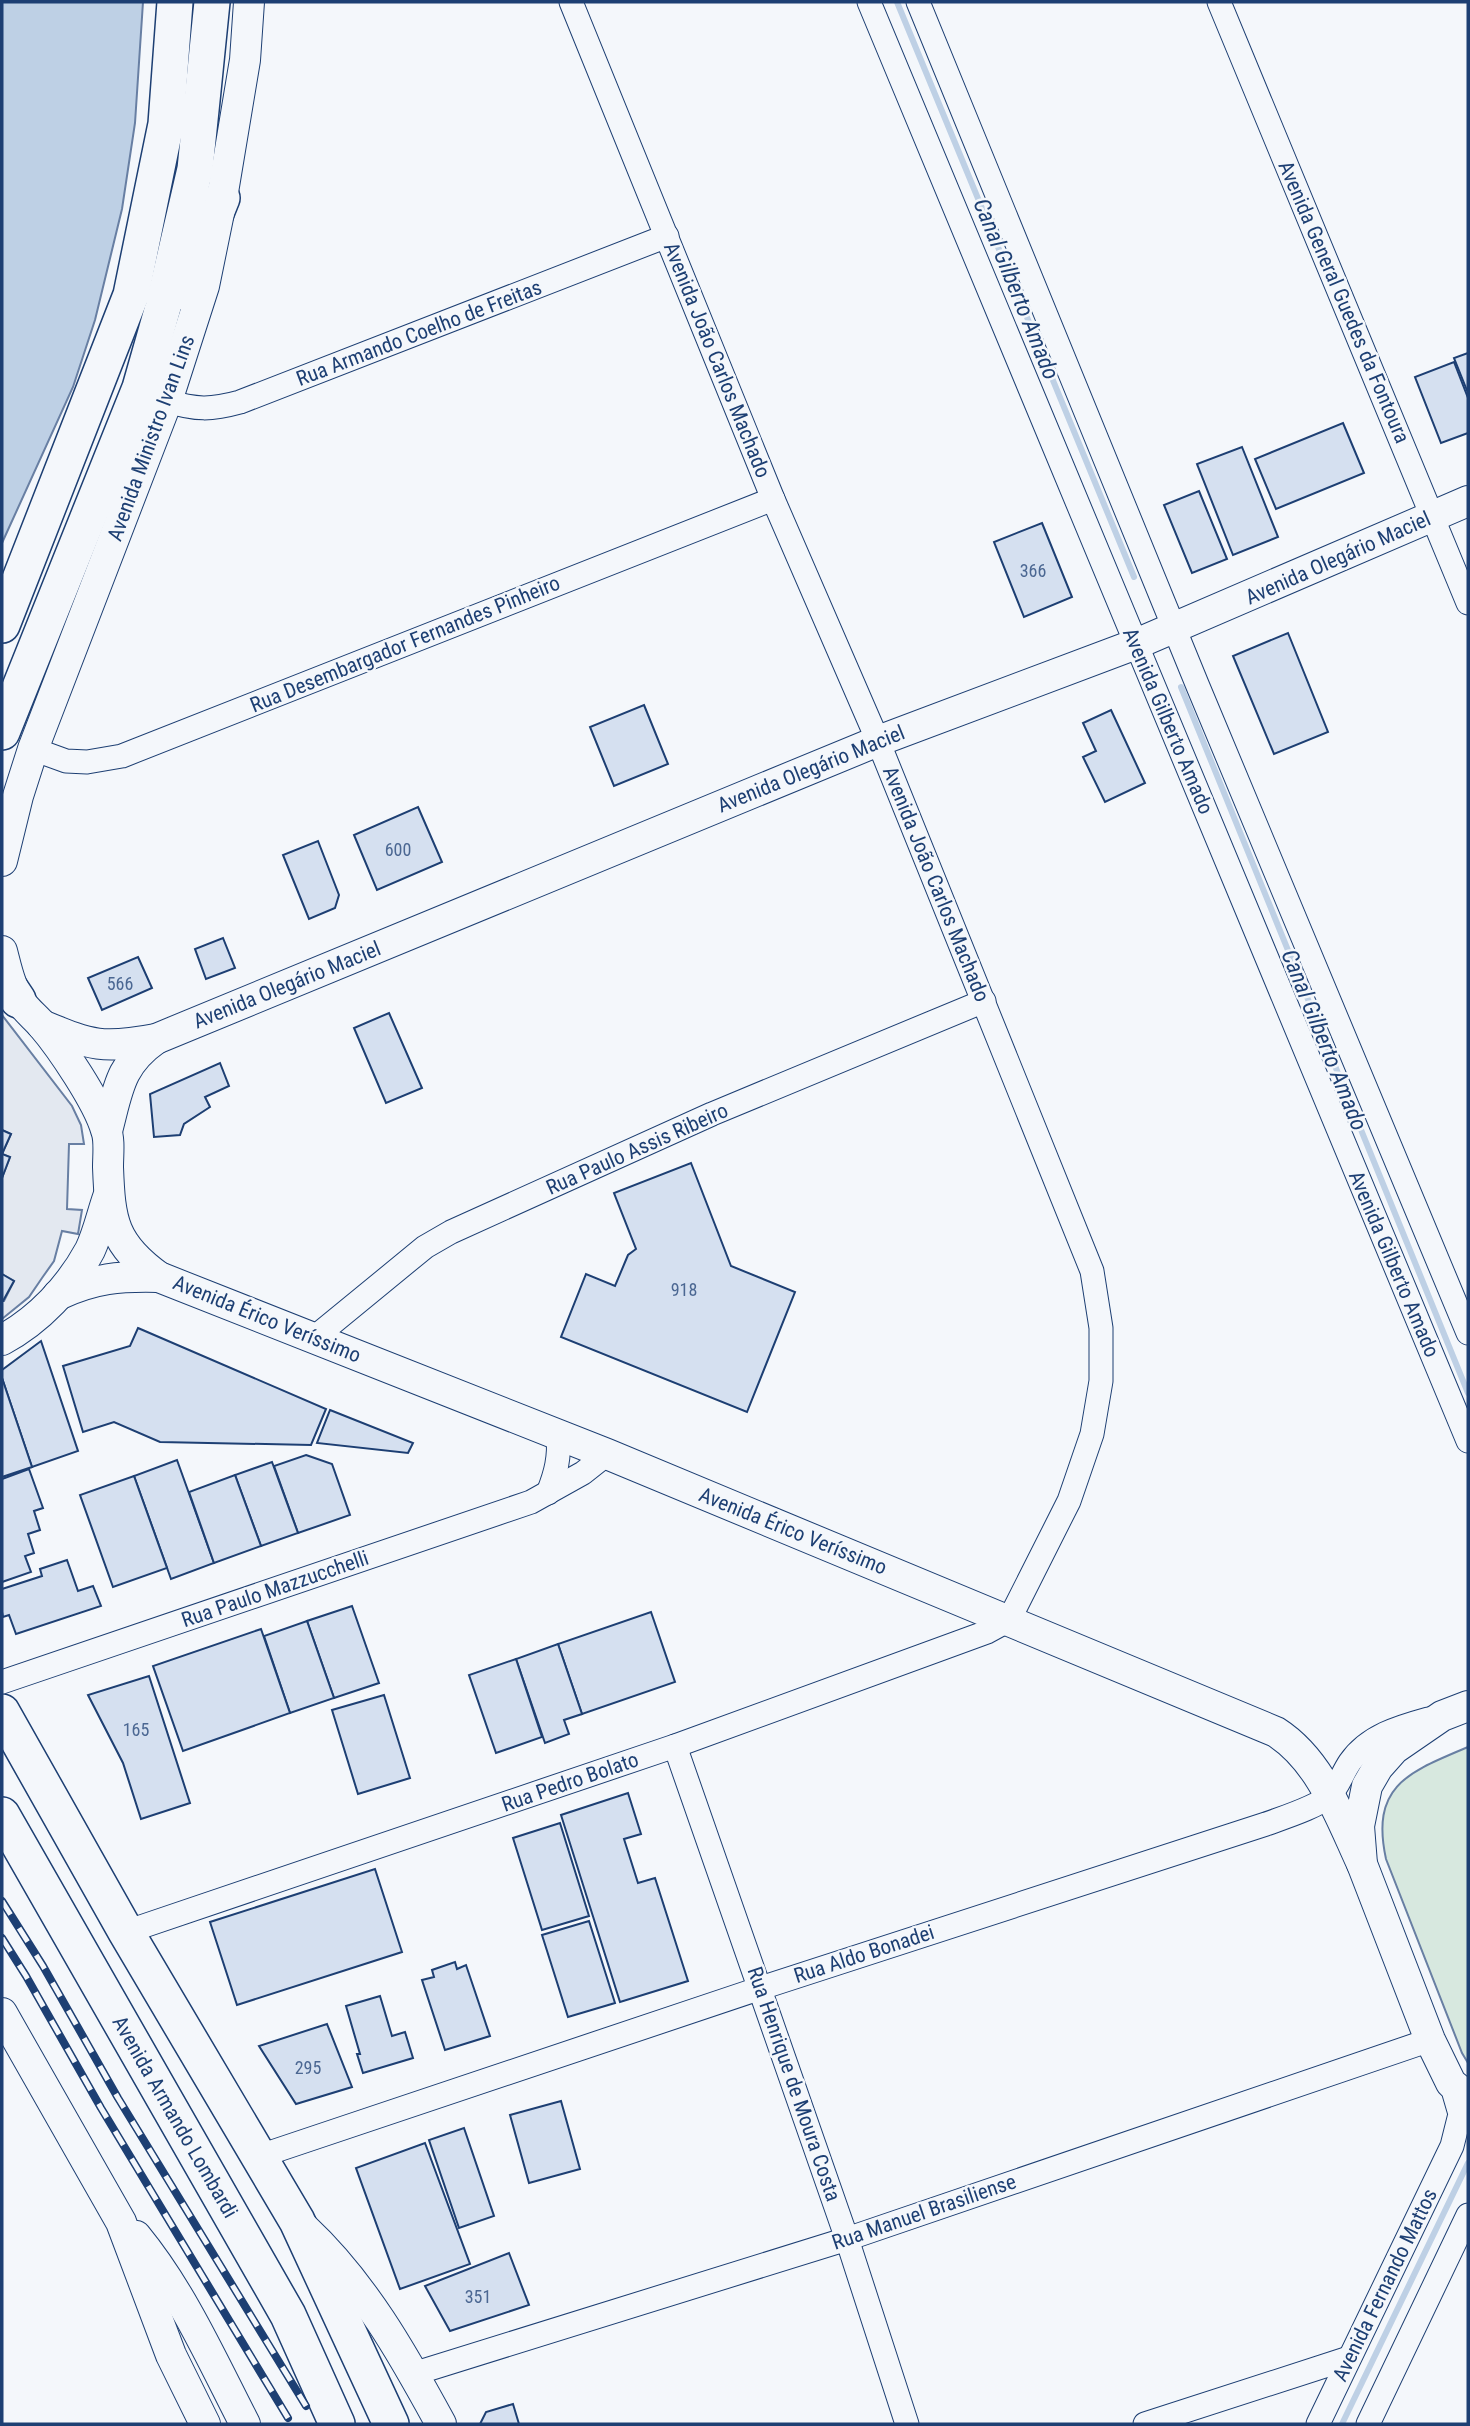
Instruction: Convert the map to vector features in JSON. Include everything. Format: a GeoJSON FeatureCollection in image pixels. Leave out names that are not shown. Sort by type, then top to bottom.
{"type":"FeatureCollection","features":[{"type":"Feature","properties":{"kind":"highway"},"geometry":{"type":"LineString","coordinates":[[2,625],[131,295],[166,124],[175,2]]}},
{"type":"Feature","properties":{"kind":"highway","name":"Avenida Ministro Ivan Lins"},"geometry":{"type":"LineString","coordinates":[[2,732],[154,394],[163,307],[195,169],[212,2]]}},
{"type":"Feature","properties":{"kind":"highway"},"geometry":{"type":"LineString","coordinates":[[154,394],[180,301],[222,198]]}},
{"type":"Feature","properties":{"kind":"highway"},"geometry":{"type":"LineString","coordinates":[[2,1712],[127,1932],[297,2221],[391,2424]]}},
{"type":"Feature","properties":{"kind":"highway","name":"Avenida Armando Lombardi"},"geometry":{"type":"LineString","coordinates":[[2,1815],[288,2315],[337,2424]]}},
{"type":"Feature","properties":{"kind":"main road"},"geometry":{"type":"LineString","coordinates":[[222,198],[245,60],[249,2]]}},
{"type":"Feature","properties":{"kind":"main road","name":"Avenida Ministro Ivan Lins"},"geometry":{"type":"LineString","coordinates":[[2,861],[33,749],[154,394]]}},
{"type":"Feature","properties":{"kind":"main road","name":"Avenida Olegário Maciel"},"geometry":{"type":"LineString","coordinates":[[42,1025],[85,1042],[104,1046],[156,1039],[878,741],[1136,644],[1468,501]]}},
{"type":"Feature","properties":{"kind":"main road"},"geometry":{"type":"LineString","coordinates":[[2,951],[10,988],[42,1025],[81,1082],[107,1130],[112,1217],[127,1249],[138,1262],[159,1277]]}},
{"type":"Feature","properties":{"kind":"main road","name":"Avenida Olegário Maciel"},"geometry":{"type":"LineString","coordinates":[[107,1130],[124,1073],[141,1050],[156,1039]]}},
{"type":"Feature","properties":{"kind":"main road"},"geometry":{"type":"LineString","coordinates":[[2,1340],[27,1325],[58,1295],[90,1250],[109,1193]]}},
{"type":"Feature","properties":{"kind":"main road"},"geometry":{"type":"LineString","coordinates":[[58,1295],[108,1278],[159,1277]]}},
{"type":"Feature","properties":{"kind":"main road","name":"Avenida Érico Veríssimo"},"geometry":{"type":"LineString","coordinates":[[159,1277],[607,1454],[1276,1732],[1293,1742],[1306,1756],[1330,1795],[1362,1864]]}},
{"type":"Feature","properties":{"kind":"main road"},"geometry":{"type":"LineString","coordinates":[[1455,1711],[1394,1749],[1378,1767],[1367,1786],[1359,1826],[1362,1864],[1430,2040],[1460,2090]]}},
{"type":"Feature","properties":{"kind":"main road"},"geometry":{"type":"LineString","coordinates":[[2,2012],[121,2222],[171,2355],[205,2424]]}},
{"type":"Feature","properties":{"kind":"main road"},"geometry":{"type":"LineString","coordinates":[[297,2221],[325,2247],[367,2302],[441,2424]]}},
{"type":"Feature","properties":{"kind":"main road"},"geometry":{"type":"LineString","coordinates":[[121,2222],[154,2258],[176,2292],[245,2424]]}},
{"type":"Feature","properties":{"kind":"main road"},"geometry":{"type":"LineString","coordinates":[[367,2302],[422,2424]]}},
{"type":"Feature","properties":{"kind":"street","name":"Avenida João Carlos Machado"},"geometry":{"type":"LineString","coordinates":[[571,2],[773,499],[878,741],[1092,1271],[1101,1328],[1101,1381],[1092,1434],[1069,1500],[1009,1620]]}},
{"type":"Feature","properties":{"kind":"street","name":"Avenida Gilberto Amado"},"geometry":{"type":"LineString","coordinates":[[869,2],[1468,1441]]}},
{"type":"Feature","properties":{"kind":"street","name":"Avenida Gilberto Amado"},"geometry":{"type":"LineString","coordinates":[[918,2],[1468,1333]]}},
{"type":"Feature","properties":{"kind":"street","name":"Avenida General Guedes da Fontoura"},"geometry":{"type":"LineString","coordinates":[[1219,2],[1468,603]]}},
{"type":"Feature","properties":{"kind":"street","name":"Rua Armando Coelho de Freitas"},"geometry":{"type":"LineString","coordinates":[[154,394],[189,408],[215,410],[667,236]]}},
{"type":"Feature","properties":{"kind":"street","name":"Rua Desembargador Fernandes Pinheiro"},"geometry":{"type":"LineString","coordinates":[[33,749],[66,761],[87,762],[122,756],[773,499]]}},
{"type":"Feature","properties":{"kind":"street","name":"Rua Paulo Assis Ribeiro"},"geometry":{"type":"LineString","coordinates":[[314,1338],[425,1247],[450,1232],[712,1114],[984,1001]]}},
{"type":"Feature","properties":{"kind":"street"},"geometry":{"type":"LineString","coordinates":[[548,1493],[560,1452],[558,1435]]}},
{"type":"Feature","properties":{"kind":"street","name":"Rua Paulo Mazzucchelli"},"geometry":{"type":"LineString","coordinates":[[2,1682],[531,1502],[583,1473],[607,1454]]}},
{"type":"Feature","properties":{"kind":"street","name":"Rua Pedro Bolato"},"geometry":{"type":"LineString","coordinates":[[127,1932],[675,1746],[987,1632],[1009,1620]]}},
{"type":"Feature","properties":{"kind":"street"},"geometry":{"type":"LineString","coordinates":[[1330,1795],[1352,1759],[1368,1743],[1390,1730],[1455,1711]]}},
{"type":"Feature","properties":{"kind":"street","name":"Rua Henrique de Moura Costa"},"geometry":{"type":"LineString","coordinates":[[675,1746],[847,2239],[907,2424]]}},
{"type":"Feature","properties":{"kind":"street","name":"Rua Aldo Bonadei"},"geometry":{"type":"LineString","coordinates":[[260,2156],[761,1988],[1266,1824],[1330,1795]]}},
{"type":"Feature","properties":{"kind":"street","name":"Rua Manuel Brasiliense"},"geometry":{"type":"LineString","coordinates":[[413,2374],[847,2239],[1430,2040]]}},
{"type":"Feature","properties":{"kind":"street","name":"Avenida Fernando Mattos"},"geometry":{"type":"LineString","coordinates":[[1318,2424],[1349,2358],[1460,2144],[1460,2090]]}},
{"type":"Feature","properties":{"kind":"street"},"geometry":{"type":"LineString","coordinates":[[1368,2424],[1468,2215]]}},
{"type":"Feature","properties":{"kind":"street"},"geometry":{"type":"LineString","coordinates":[[1145,2424],[1349,2358]]}},
{"type":"Feature","properties":{"kind":"shaded area"},"geometry":{"type":"Polygon","coordinates":[[[2,1015],[72,1106],[81,1125],[84,1144],[69,1144],[67,1209],[82,1210],[78,1234],[62,1231],[54,1261],[29,1297],[2,1319],[2,1301],[14,1281],[2,1274],[2,1178],[10,1157],[2,1154],[11,1134],[2,1130],[2,1015]]]}},
{"type":"Feature","properties":{"kind":"shaded area"},"geometry":{"type":"Polygon","coordinates":[[[1468,1747],[1468,2063],[1386,1859],[1383,1834],[1384,1814],[1389,1798],[1399,1785],[1428,1765],[1468,1747]]]}},
{"type":"Feature","properties":{"kind":"water"},"geometry":{"type":"Polygon","coordinates":[[[2,2],[143,2],[135,123],[122,209],[95,320],[73,387],[2,543],[2,2]]]}},
{"type":"Feature","properties":{"kind":"building"},"geometry":{"type":"Polygon","coordinates":[[[1468,353],[1468,393],[1454,358],[1468,353]]]}},
{"type":"Feature","properties":{"kind":"building"},"geometry":{"type":"Polygon","coordinates":[[[1454,362],[1468,398],[1468,433],[1441,443],[1415,377],[1454,362]]]}},
{"type":"Feature","properties":{"kind":"building"},"geometry":{"type":"Polygon","coordinates":[[[1343,423],[1364,473],[1276,509],[1255,459],[1343,423]]]}},
{"type":"Feature","properties":{"kind":"building"},"geometry":{"type":"Polygon","coordinates":[[[1242,447],[1278,537],[1233,555],[1197,464],[1242,447]]]}},
{"type":"Feature","properties":{"kind":"building"},"geometry":{"type":"Polygon","coordinates":[[[1199,491],[1227,559],[1192,573],[1164,505],[1199,491]]]}},
{"type":"Feature","properties":{"kind":"building"},"geometry":{"type":"Polygon","coordinates":[[[1042,523],[1072,597],[1024,617],[994,542],[1042,523]]]}},
{"type":"Feature","properties":{"kind":"building"},"geometry":{"type":"Polygon","coordinates":[[[1288,633],[1328,732],[1274,754],[1233,656],[1288,633]]]}},
{"type":"Feature","properties":{"kind":"building"},"geometry":{"type":"Polygon","coordinates":[[[644,705],[668,764],[614,786],[590,727],[644,705]]]}},
{"type":"Feature","properties":{"kind":"building"},"geometry":{"type":"Polygon","coordinates":[[[1111,710],[1145,783],[1105,802],[1083,757],[1096,751],[1083,723],[1111,710]]]}},
{"type":"Feature","properties":{"kind":"building"},"geometry":{"type":"Polygon","coordinates":[[[418,807],[442,862],[377,890],[354,835],[418,807]]]}},
{"type":"Feature","properties":{"kind":"building"},"geometry":{"type":"Polygon","coordinates":[[[318,841],[339,895],[335,908],[309,919],[283,855],[318,841]]]}},
{"type":"Feature","properties":{"kind":"building"},"geometry":{"type":"Polygon","coordinates":[[[223,938],[235,968],[206,979],[195,949],[223,938]]]}},
{"type":"Feature","properties":{"kind":"building"},"geometry":{"type":"Polygon","coordinates":[[[138,957],[152,988],[102,1010],[88,978],[138,957]]]}},
{"type":"Feature","properties":{"kind":"building"},"geometry":{"type":"Polygon","coordinates":[[[389,1013],[422,1088],[386,1103],[354,1028],[389,1013]]]}},
{"type":"Feature","properties":{"kind":"building"},"geometry":{"type":"Polygon","coordinates":[[[220,1063],[229,1086],[205,1097],[210,1107],[184,1124],[180,1135],[154,1137],[150,1094],[220,1063]]]}},
{"type":"Feature","properties":{"kind":"building"},"geometry":{"type":"Polygon","coordinates":[[[2,1130],[11,1134],[2,1154],[2,1130]]]}},
{"type":"Feature","properties":{"kind":"building"},"geometry":{"type":"Polygon","coordinates":[[[2,1154],[10,1157],[2,1178],[2,1154]]]}},
{"type":"Feature","properties":{"kind":"building"},"geometry":{"type":"Polygon","coordinates":[[[691,1163],[731,1266],[795,1292],[747,1412],[561,1337],[586,1274],[615,1286],[628,1255],[636,1249],[614,1193],[691,1163]]]}},
{"type":"Feature","properties":{"kind":"building"},"geometry":{"type":"Polygon","coordinates":[[[2,1274],[14,1281],[3,1301],[2,1301],[2,1274]]]}},
{"type":"Feature","properties":{"kind":"building"},"geometry":{"type":"Polygon","coordinates":[[[138,1328],[326,1409],[311,1445],[160,1442],[114,1422],[83,1432],[63,1366],[130,1346],[138,1328]]]}},
{"type":"Feature","properties":{"kind":"building"},"geometry":{"type":"Polygon","coordinates":[[[41,1341],[78,1451],[32,1467],[2,1378],[2,1370],[41,1341]]]}},
{"type":"Feature","properties":{"kind":"building"},"geometry":{"type":"Polygon","coordinates":[[[2,1378],[32,1467],[2,1477],[2,1378]]]}},
{"type":"Feature","properties":{"kind":"building"},"geometry":{"type":"Polygon","coordinates":[[[330,1410],[413,1443],[408,1453],[317,1443],[330,1410]]]}},
{"type":"Feature","properties":{"kind":"building"},"geometry":{"type":"Polygon","coordinates":[[[306,1455],[332,1464],[350,1515],[298,1533],[274,1466],[306,1455]]]}},
{"type":"Feature","properties":{"kind":"building"},"geometry":{"type":"Polygon","coordinates":[[[177,1460],[214,1563],[171,1579],[134,1476],[177,1460]]]}},
{"type":"Feature","properties":{"kind":"building"},"geometry":{"type":"Polygon","coordinates":[[[272,1462],[298,1533],[261,1546],[235,1475],[272,1462]]]}},
{"type":"Feature","properties":{"kind":"building"},"geometry":{"type":"Polygon","coordinates":[[[29,1469],[43,1508],[34,1511],[40,1530],[28,1534],[34,1553],[25,1556],[31,1572],[2,1582],[2,1479],[29,1469]]]}},
{"type":"Feature","properties":{"kind":"building"},"geometry":{"type":"Polygon","coordinates":[[[235,1475],[261,1546],[214,1563],[189,1492],[235,1475]]]}},
{"type":"Feature","properties":{"kind":"building"},"geometry":{"type":"Polygon","coordinates":[[[134,1476],[167,1568],[113,1587],[80,1495],[134,1476]]]}},
{"type":"Feature","properties":{"kind":"building"},"geometry":{"type":"Polygon","coordinates":[[[67,1560],[78,1591],[93,1586],[101,1606],[16,1634],[9,1615],[3,1617],[2,1589],[42,1576],[40,1569],[67,1560]]]}},
{"type":"Feature","properties":{"kind":"building"},"geometry":{"type":"Polygon","coordinates":[[[352,1606],[379,1683],[334,1698],[307,1621],[352,1606]]]}},
{"type":"Feature","properties":{"kind":"building"},"geometry":{"type":"Polygon","coordinates":[[[651,1612],[675,1682],[582,1714],[558,1644],[651,1612]]]}},
{"type":"Feature","properties":{"kind":"building"},"geometry":{"type":"Polygon","coordinates":[[[307,1621],[334,1698],[290,1713],[264,1636],[307,1621]]]}},
{"type":"Feature","properties":{"kind":"building"},"geometry":{"type":"Polygon","coordinates":[[[261,1629],[290,1713],[183,1751],[153,1666],[261,1629]]]}},
{"type":"Feature","properties":{"kind":"building"},"geometry":{"type":"Polygon","coordinates":[[[558,1644],[582,1714],[564,1720],[569,1734],[545,1743],[516,1659],[558,1644]]]}},
{"type":"Feature","properties":{"kind":"building"},"geometry":{"type":"Polygon","coordinates":[[[516,1659],[542,1737],[496,1753],[469,1675],[516,1659]]]}},
{"type":"Feature","properties":{"kind":"building"},"geometry":{"type":"Polygon","coordinates":[[[149,1676],[190,1803],[141,1819],[123,1763],[88,1695],[149,1676]]]}},
{"type":"Feature","properties":{"kind":"building"},"geometry":{"type":"Polygon","coordinates":[[[384,1695],[410,1778],[358,1794],[332,1710],[384,1695]]]}},
{"type":"Feature","properties":{"kind":"building"},"geometry":{"type":"Polygon","coordinates":[[[628,1793],[641,1834],[624,1839],[638,1883],[655,1878],[688,1981],[620,2002],[561,1815],[628,1793]]]}},
{"type":"Feature","properties":{"kind":"building"},"geometry":{"type":"Polygon","coordinates":[[[560,1823],[589,1916],[542,1930],[513,1838],[560,1823]]]}},
{"type":"Feature","properties":{"kind":"building"},"geometry":{"type":"Polygon","coordinates":[[[375,1869],[402,1952],[237,2005],[210,1922],[375,1869]]]}},
{"type":"Feature","properties":{"kind":"building"},"geometry":{"type":"Polygon","coordinates":[[[589,1921],[615,2003],[568,2017],[542,1935],[589,1921]]]}},
{"type":"Feature","properties":{"kind":"building"},"geometry":{"type":"Polygon","coordinates":[[[455,1962],[457,1969],[466,1965],[490,2036],[445,2050],[422,1980],[434,1977],[432,1970],[455,1962]]]}},
{"type":"Feature","properties":{"kind":"building"},"geometry":{"type":"Polygon","coordinates":[[[380,1996],[392,2036],[405,2032],[413,2058],[363,2073],[346,2006],[380,1996]]]}},
{"type":"Feature","properties":{"kind":"building"},"geometry":{"type":"Polygon","coordinates":[[[327,2024],[352,2087],[296,2104],[259,2046],[327,2024]]]}},
{"type":"Feature","properties":{"kind":"building"},"geometry":{"type":"Polygon","coordinates":[[[561,2101],[580,2169],[529,2183],[510,2115],[561,2101]]]}},
{"type":"Feature","properties":{"kind":"building"},"geometry":{"type":"Polygon","coordinates":[[[464,2128],[494,2216],[459,2228],[429,2140],[464,2128]]]}},
{"type":"Feature","properties":{"kind":"building"},"geometry":{"type":"Polygon","coordinates":[[[425,2143],[470,2264],[400,2289],[356,2168],[425,2143]]]}},
{"type":"Feature","properties":{"kind":"building"},"geometry":{"type":"Polygon","coordinates":[[[509,2253],[529,2305],[450,2331],[425,2286],[509,2253]]]}},
{"type":"Feature","properties":{"kind":"building"},"geometry":{"type":"Polygon","coordinates":[[[513,2404],[519,2424],[480,2424],[486,2412],[513,2404]]]}},
{"type":"Feature","properties":{"kind":"waterway","name":"Canal Gilberto Amado"},"geometry":{"type":"LineString","coordinates":[[897,2],[1134,577]]}},
{"type":"Feature","properties":{"kind":"waterway","name":"Canal Gilberto Amado"},"geometry":{"type":"LineString","coordinates":[[1181,687],[1468,1393]]}},
{"type":"Feature","properties":{"kind":"waterway"},"geometry":{"type":"LineString","coordinates":[[1342,2424],[1468,2163]]}},
{"type":"Feature","properties":{"kind":"railway"},"geometry":{"type":"LineString","coordinates":[[2,1901],[43,1966],[118,2098],[306,2406]]}},
{"type":"Feature","properties":{"kind":"railway"},"geometry":{"type":"LineString","coordinates":[[2,1938],[288,2418]]}}]}
